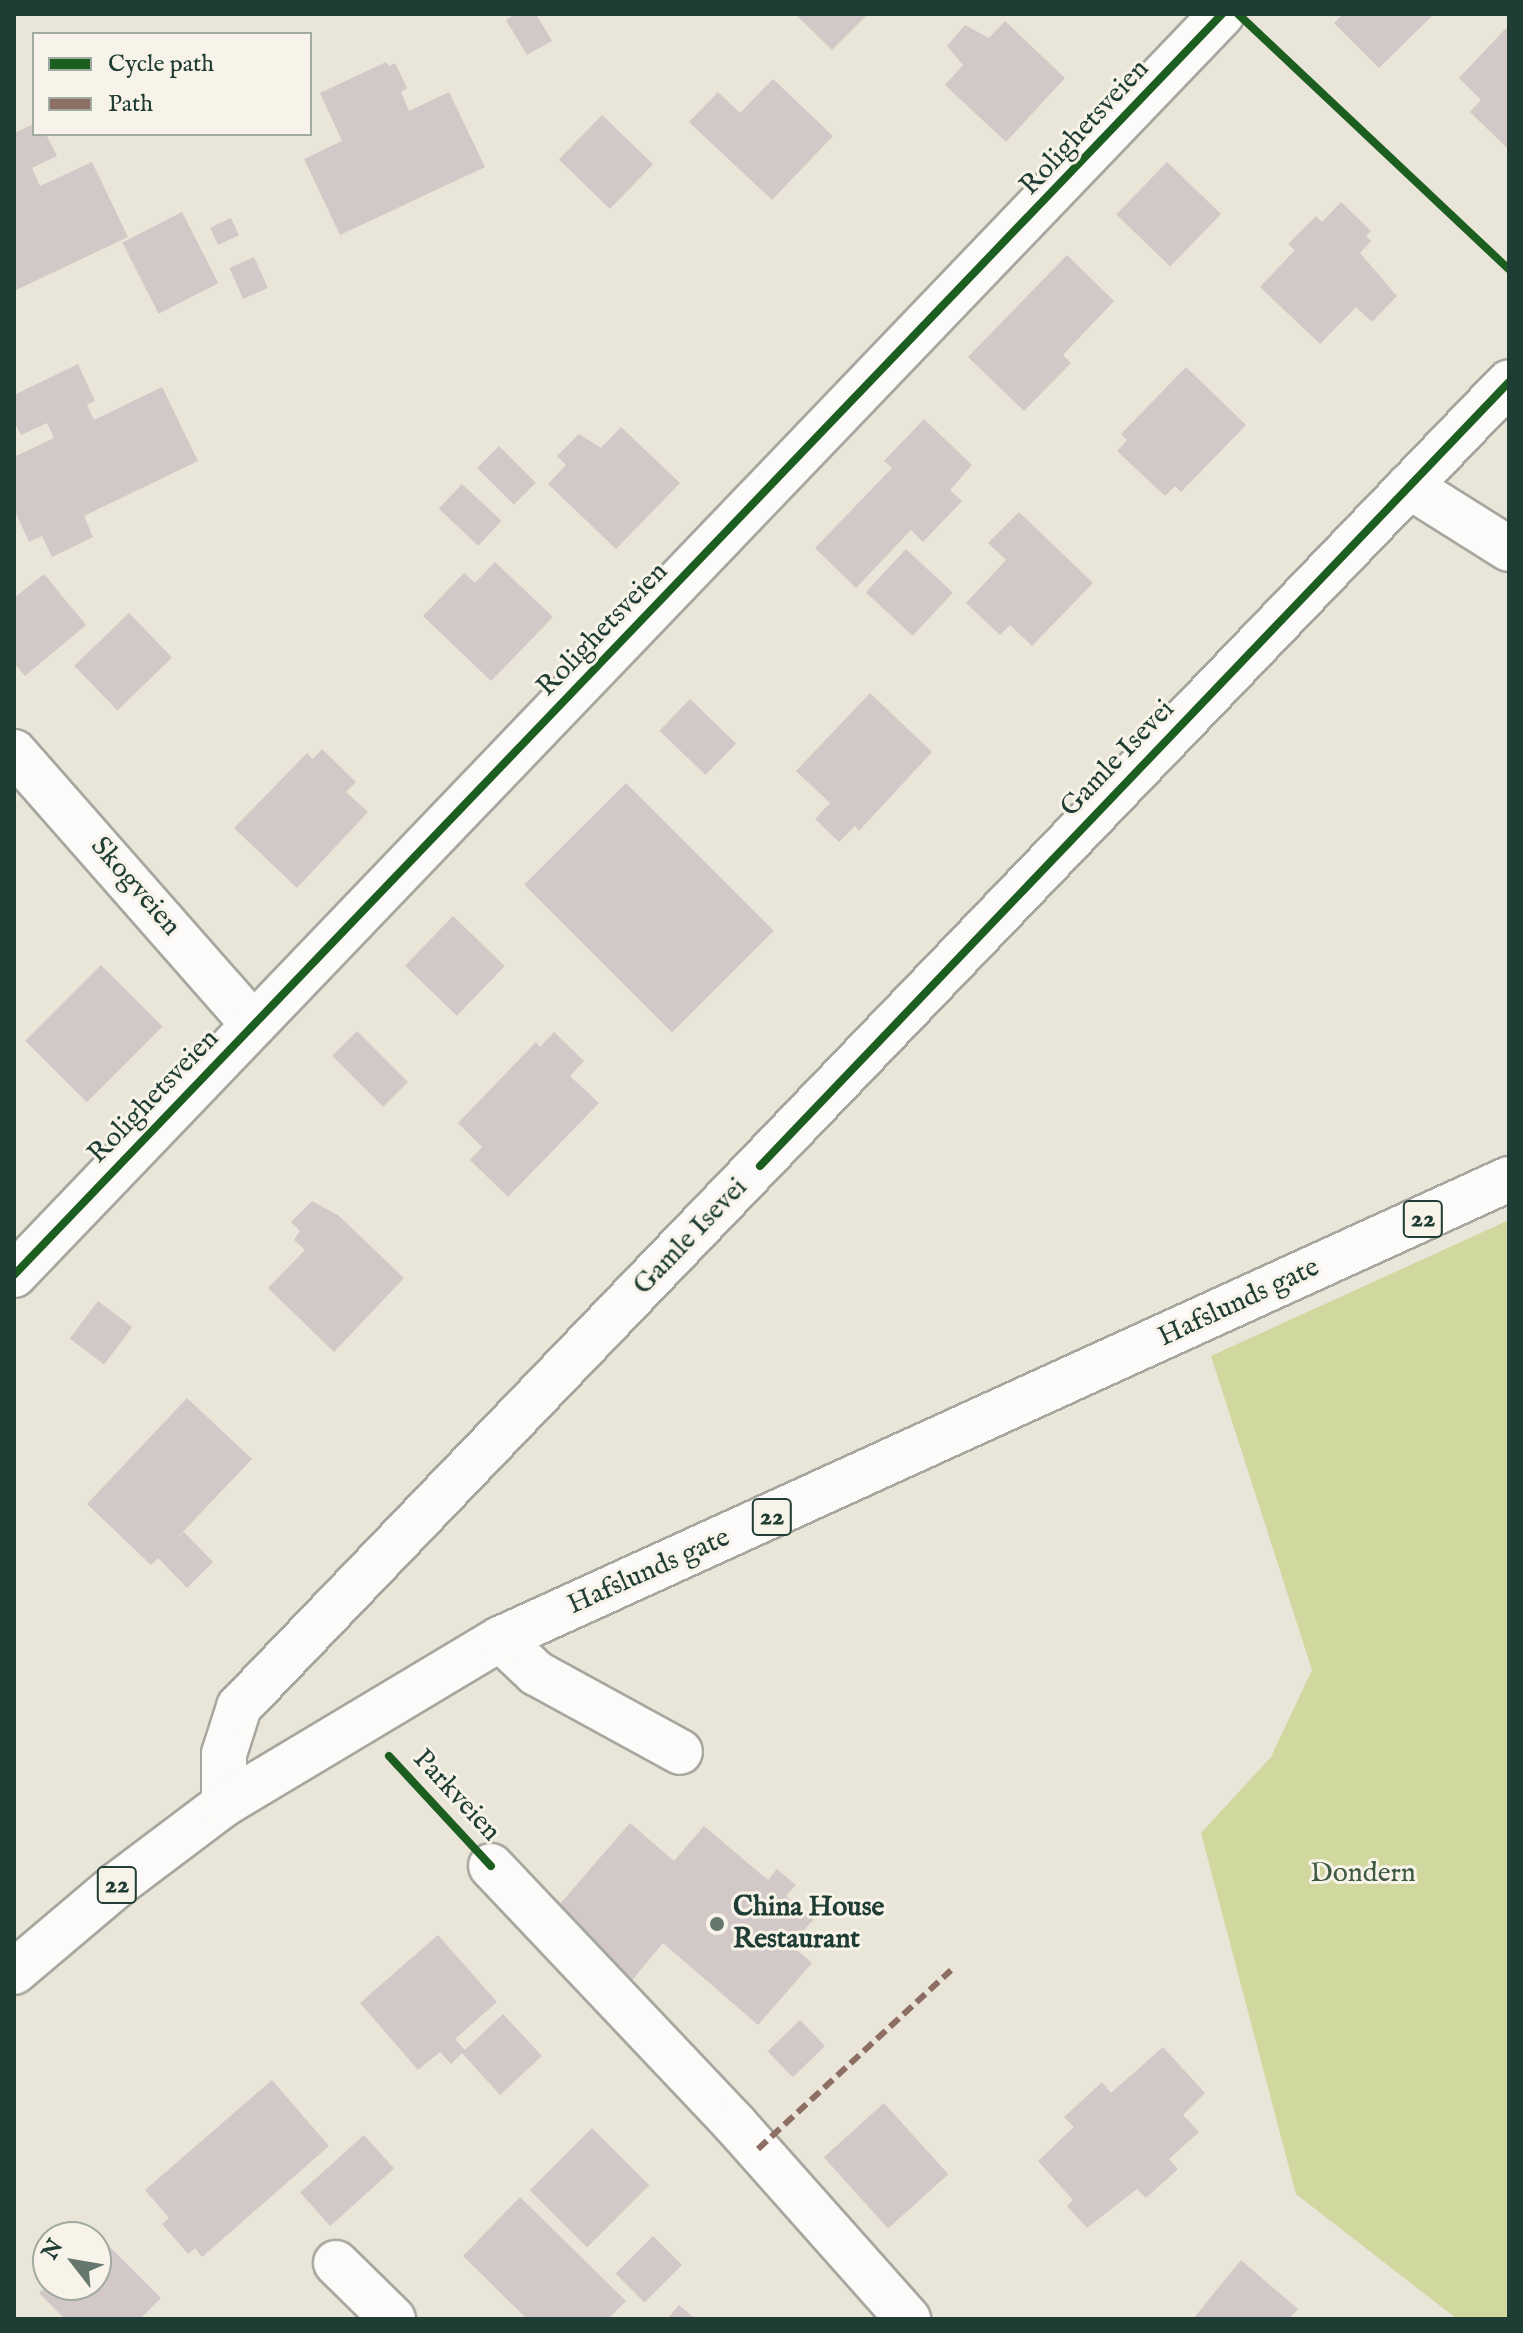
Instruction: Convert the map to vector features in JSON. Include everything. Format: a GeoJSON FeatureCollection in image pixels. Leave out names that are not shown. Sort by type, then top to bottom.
{"type":"FeatureCollection","features":[{"type":"Feature","properties":{"kind":"main road","name":"Rolighetsveien"},"geometry":{"type":"LineString","coordinates":[[14,1275],[1222,14]]}},
{"type":"Feature","properties":{"kind":"main road","name":"Gamle Isevei"},"geometry":{"type":"LineString","coordinates":[[224,1804],[224,1754],[239,1707],[1509,382]]}},
{"type":"Feature","properties":{"kind":"main road"},"geometry":{"type":"LineString","coordinates":[[1409,486],[1509,549]]}},
{"type":"Feature","properties":{"kind":"main road","name":"Skogveien"},"geometry":{"type":"LineString","coordinates":[[14,752],[254,1025]]}},
{"type":"Feature","properties":{"kind":"main road","name":"Hafslunds gate"},"geometry":{"type":"LineString","coordinates":[[14,1972],[118,1884],[224,1804],[500,1639],[1509,1179]]}},
{"type":"Feature","properties":{"kind":"main road"},"geometry":{"type":"LineString","coordinates":[[500,1639],[536,1673],[680,1752]]}},
{"type":"Feature","properties":{"kind":"main road","name":"Parkveien"},"geometry":{"type":"LineString","coordinates":[[491,1866],[735,2124],[908,2319]]}},
{"type":"Feature","properties":{"kind":"main road"},"geometry":{"type":"LineString","coordinates":[[336,2263],[393,2319]]}},
{"type":"Feature","properties":{"kind":"green space","name":"Dondern"},"geometry":{"type":"Polygon","coordinates":[[[1509,1220],[1509,2319],[1457,2319],[1296,2194],[1201,1833],[1271,1757],[1312,1670],[1211,1356],[1509,1220]]]}},
{"type":"Feature","properties":{"kind":"building"},"geometry":{"type":"Polygon","coordinates":[[[516,14],[536,14],[552,41],[527,55],[506,20],[516,14]]]}},
{"type":"Feature","properties":{"kind":"building"},"geometry":{"type":"Polygon","coordinates":[[[795,14],[868,14],[832,50],[795,14]]]}},
{"type":"Feature","properties":{"kind":"building"},"geometry":{"type":"Polygon","coordinates":[[[1343,14],[1434,14],[1379,68],[1334,23],[1343,14]]]}},
{"type":"Feature","properties":{"kind":"building"},"geometry":{"type":"Polygon","coordinates":[[[1005,21],[1065,78],[1006,142],[945,85],[963,65],[947,46],[965,25],[989,38],[1005,21]]]}},
{"type":"Feature","properties":{"kind":"building"},"geometry":{"type":"Polygon","coordinates":[[[1509,25],[1509,150],[1470,112],[1481,100],[1459,78],[1509,25]]]}},
{"type":"Feature","properties":{"kind":"building"},"geometry":{"type":"Polygon","coordinates":[[[386,62],[389,66],[395,63],[407,88],[401,92],[409,111],[449,92],[485,167],[340,235],[304,159],[342,141],[320,93],[386,62]]]}},
{"type":"Feature","properties":{"kind":"building"},"geometry":{"type":"Polygon","coordinates":[[[773,79],[833,136],[772,200],[689,122],[718,92],[740,113],[773,79]]]}},
{"type":"Feature","properties":{"kind":"building"},"geometry":{"type":"Polygon","coordinates":[[[602,115],[653,164],[610,209],[559,160],[602,115]]]}},
{"type":"Feature","properties":{"kind":"building"},"geometry":{"type":"Polygon","coordinates":[[[32,125],[32,136],[47,136],[57,156],[32,168],[40,186],[92,162],[128,237],[14,291],[14,133],[32,125]]]}},
{"type":"Feature","properties":{"kind":"building"},"geometry":{"type":"Polygon","coordinates":[[[1167,162],[1221,214],[1170,267],[1116,215],[1167,162]]]}},
{"type":"Feature","properties":{"kind":"building"},"geometry":{"type":"Polygon","coordinates":[[[1341,202],[1371,231],[1366,236],[1371,241],[1360,253],[1397,296],[1372,322],[1356,307],[1320,344],[1260,287],[1295,250],[1288,244],[1316,216],[1322,222],[1341,202]]]}},
{"type":"Feature","properties":{"kind":"building"},"geometry":{"type":"Polygon","coordinates":[[[182,212],[218,283],[159,314],[122,242],[182,212]]]}},
{"type":"Feature","properties":{"kind":"building"},"geometry":{"type":"Polygon","coordinates":[[[231,218],[239,235],[218,245],[210,228],[231,218]]]}},
{"type":"Feature","properties":{"kind":"building"},"geometry":{"type":"Polygon","coordinates":[[[1067,255],[1114,301],[1063,355],[1071,363],[1024,411],[968,357],[1067,255]]]}},
{"type":"Feature","properties":{"kind":"building"},"geometry":{"type":"Polygon","coordinates":[[[254,257],[268,288],[243,299],[229,268],[254,257]]]}},
{"type":"Feature","properties":{"kind":"building"},"geometry":{"type":"Polygon","coordinates":[[[78,364],[95,401],[87,405],[94,420],[162,387],[198,461],[84,516],[93,537],[52,557],[42,536],[29,542],[14,509],[14,457],[54,438],[47,423],[21,435],[14,421],[14,395],[78,364]]]}},
{"type":"Feature","properties":{"kind":"building"},"geometry":{"type":"Polygon","coordinates":[[[1186,367],[1246,425],[1181,492],[1175,486],[1165,496],[1117,451],[1127,440],[1121,434],[1186,367]]]}},
{"type":"Feature","properties":{"kind":"building"},"geometry":{"type":"Polygon","coordinates":[[[924,419],[972,465],[950,490],[962,501],[923,542],[911,530],[856,588],[815,548],[892,468],[884,461],[924,419]]]}},
{"type":"Feature","properties":{"kind":"building"},"geometry":{"type":"Polygon","coordinates":[[[621,427],[680,483],[616,549],[548,484],[566,465],[557,456],[579,434],[601,448],[621,427]]]}},
{"type":"Feature","properties":{"kind":"building"},"geometry":{"type":"Polygon","coordinates":[[[499,446],[536,483],[514,505],[477,468],[499,446]]]}},
{"type":"Feature","properties":{"kind":"building"},"geometry":{"type":"Polygon","coordinates":[[[462,484],[501,521],[478,546],[439,509],[462,484]]]}},
{"type":"Feature","properties":{"kind":"building"},"geometry":{"type":"Polygon","coordinates":[[[1019,512],[1093,583],[1032,646],[1010,625],[1000,635],[966,603],[1006,560],[988,543],[1019,512]]]}},
{"type":"Feature","properties":{"kind":"building"},"geometry":{"type":"Polygon","coordinates":[[[906,549],[953,593],[913,636],[866,592],[906,549]]]}},
{"type":"Feature","properties":{"kind":"building"},"geometry":{"type":"Polygon","coordinates":[[[495,562],[553,617],[491,681],[423,616],[464,573],[475,583],[495,562]]]}},
{"type":"Feature","properties":{"kind":"building"},"geometry":{"type":"Polygon","coordinates":[[[44,574],[86,625],[25,676],[14,663],[14,598],[44,574]]]}},
{"type":"Feature","properties":{"kind":"building"},"geometry":{"type":"Polygon","coordinates":[[[129,613],[172,658],[117,710],[74,666],[129,613]]]}},
{"type":"Feature","properties":{"kind":"building"},"geometry":{"type":"Polygon","coordinates":[[[870,693],[932,752],[859,831],[855,826],[839,842],[815,819],[830,803],[796,771],[870,693]]]}},
{"type":"Feature","properties":{"kind":"building"},"geometry":{"type":"Polygon","coordinates":[[[690,699],[736,743],[705,775],[659,731],[690,699]]]}},
{"type":"Feature","properties":{"kind":"building"},"geometry":{"type":"Polygon","coordinates":[[[322,749],[356,782],[346,792],[368,812],[297,888],[234,828],[307,753],[313,759],[322,749]]]}},
{"type":"Feature","properties":{"kind":"building"},"geometry":{"type":"Polygon","coordinates":[[[626,783],[774,931],[672,1033],[524,885],[626,783]]]}},
{"type":"Feature","properties":{"kind":"building"},"geometry":{"type":"Polygon","coordinates":[[[453,916],[505,966],[457,1016],[405,966],[453,916]]]}},
{"type":"Feature","properties":{"kind":"building"},"geometry":{"type":"Polygon","coordinates":[[[101,965],[163,1027],[87,1102],[25,1041],[101,965]]]}},
{"type":"Feature","properties":{"kind":"building"},"geometry":{"type":"Polygon","coordinates":[[[357,1031],[408,1082],[383,1107],[332,1056],[357,1031]]]}},
{"type":"Feature","properties":{"kind":"building"},"geometry":{"type":"Polygon","coordinates":[[[554,1032],[584,1061],[570,1076],[599,1103],[508,1197],[470,1160],[482,1147],[458,1123],[536,1042],[540,1047],[554,1032]]]}},
{"type":"Feature","properties":{"kind":"building"},"geometry":{"type":"Polygon","coordinates":[[[312,1201],[338,1215],[404,1278],[334,1352],[268,1288],[305,1250],[294,1240],[300,1231],[291,1222],[312,1201]]]}},
{"type":"Feature","properties":{"kind":"building"},"geometry":{"type":"Polygon","coordinates":[[[98,1301],[132,1327],[104,1364],[70,1339],[98,1301]]]}},
{"type":"Feature","properties":{"kind":"building"},"geometry":{"type":"Polygon","coordinates":[[[187,1398],[252,1459],[177,1538],[184,1532],[213,1562],[187,1588],[158,1558],[151,1565],[87,1504],[187,1398]]]}},
{"type":"Feature","properties":{"kind":"building"},"geometry":{"type":"Polygon","coordinates":[[[630,1823],[674,1861],[704,1826],[768,1880],[777,1869],[796,1885],[786,1896],[814,1919],[791,1945],[812,1963],[758,2025],[663,1943],[629,1984],[559,1905],[630,1823]]]}},
{"type":"Feature","properties":{"kind":"building"},"geometry":{"type":"Polygon","coordinates":[[[438,1935],[497,2002],[455,2039],[465,2050],[503,2014],[542,2056],[500,2095],[462,2053],[451,2064],[440,2052],[418,2070],[360,2003],[438,1935]]]}},
{"type":"Feature","properties":{"kind":"building"},"geometry":{"type":"Polygon","coordinates":[[[800,2020],[825,2046],[793,2077],[768,2051],[800,2020]]]}},
{"type":"Feature","properties":{"kind":"building"},"geometry":{"type":"Polygon","coordinates":[[[1163,2047],[1205,2093],[1183,2115],[1199,2132],[1169,2159],[1178,2169],[1146,2198],[1137,2189],[1087,2228],[1067,2206],[1073,2200],[1038,2161],[1074,2127],[1064,2117],[1102,2082],[1111,2093],[1163,2047]]]}},
{"type":"Feature","properties":{"kind":"building"},"geometry":{"type":"Polygon","coordinates":[[[272,2080],[329,2146],[202,2257],[195,2248],[188,2254],[162,2224],[169,2218],[145,2190],[272,2080]]]}},
{"type":"Feature","properties":{"kind":"building"},"geometry":{"type":"Polygon","coordinates":[[[884,2103],[948,2174],[888,2229],[824,2157],[884,2103]]]}},
{"type":"Feature","properties":{"kind":"building"},"geometry":{"type":"Polygon","coordinates":[[[592,2128],[649,2185],[587,2248],[530,2190],[592,2128]]]}},
{"type":"Feature","properties":{"kind":"building"},"geometry":{"type":"Polygon","coordinates":[[[364,2135],[394,2168],[330,2226],[300,2193],[364,2135]]]}},
{"type":"Feature","properties":{"kind":"building"},"geometry":{"type":"Polygon","coordinates":[[[520,2197],[626,2301],[608,2319],[527,2319],[463,2256],[520,2197]]]}},
{"type":"Feature","properties":{"kind":"building"},"geometry":{"type":"Polygon","coordinates":[[[653,2236],[682,2265],[645,2302],[616,2273],[653,2236]]]}},
{"type":"Feature","properties":{"kind":"building"},"geometry":{"type":"Polygon","coordinates":[[[112,2249],[161,2298],[140,2319],[65,2319],[47,2301],[112,2301],[112,2249]]]}},
{"type":"Feature","properties":{"kind":"building"},"geometry":{"type":"Polygon","coordinates":[[[1241,2260],[1298,2309],[1289,2319],[1193,2319],[1241,2260]]]}},
{"type":"Feature","properties":{"kind":"building"},"geometry":{"type":"Polygon","coordinates":[[[679,2305],[696,2319],[667,2319],[679,2305]]]}},
{"type":"Feature","properties":{"kind":"marked path"},"geometry":{"type":"LineString","coordinates":[[758,2149],[951,1970]]}},
{"type":"Feature","properties":{"kind":"cycle path"},"geometry":{"type":"LineString","coordinates":[[14,1275],[1222,14]]}},
{"type":"Feature","properties":{"kind":"cycle path"},"geometry":{"type":"LineString","coordinates":[[1238,14],[1509,269]]}},
{"type":"Feature","properties":{"kind":"cycle path"},"geometry":{"type":"LineString","coordinates":[[760,1166],[1509,382]]}},
{"type":"Feature","properties":{"kind":"cycle path"},"geometry":{"type":"LineString","coordinates":[[389,1756],[491,1866]]}},
{"type":"Feature","properties":{"kind":"place","name":"China House Restaurant"},"geometry":{"type":"Point","coordinates":[717,1924]}}]}
